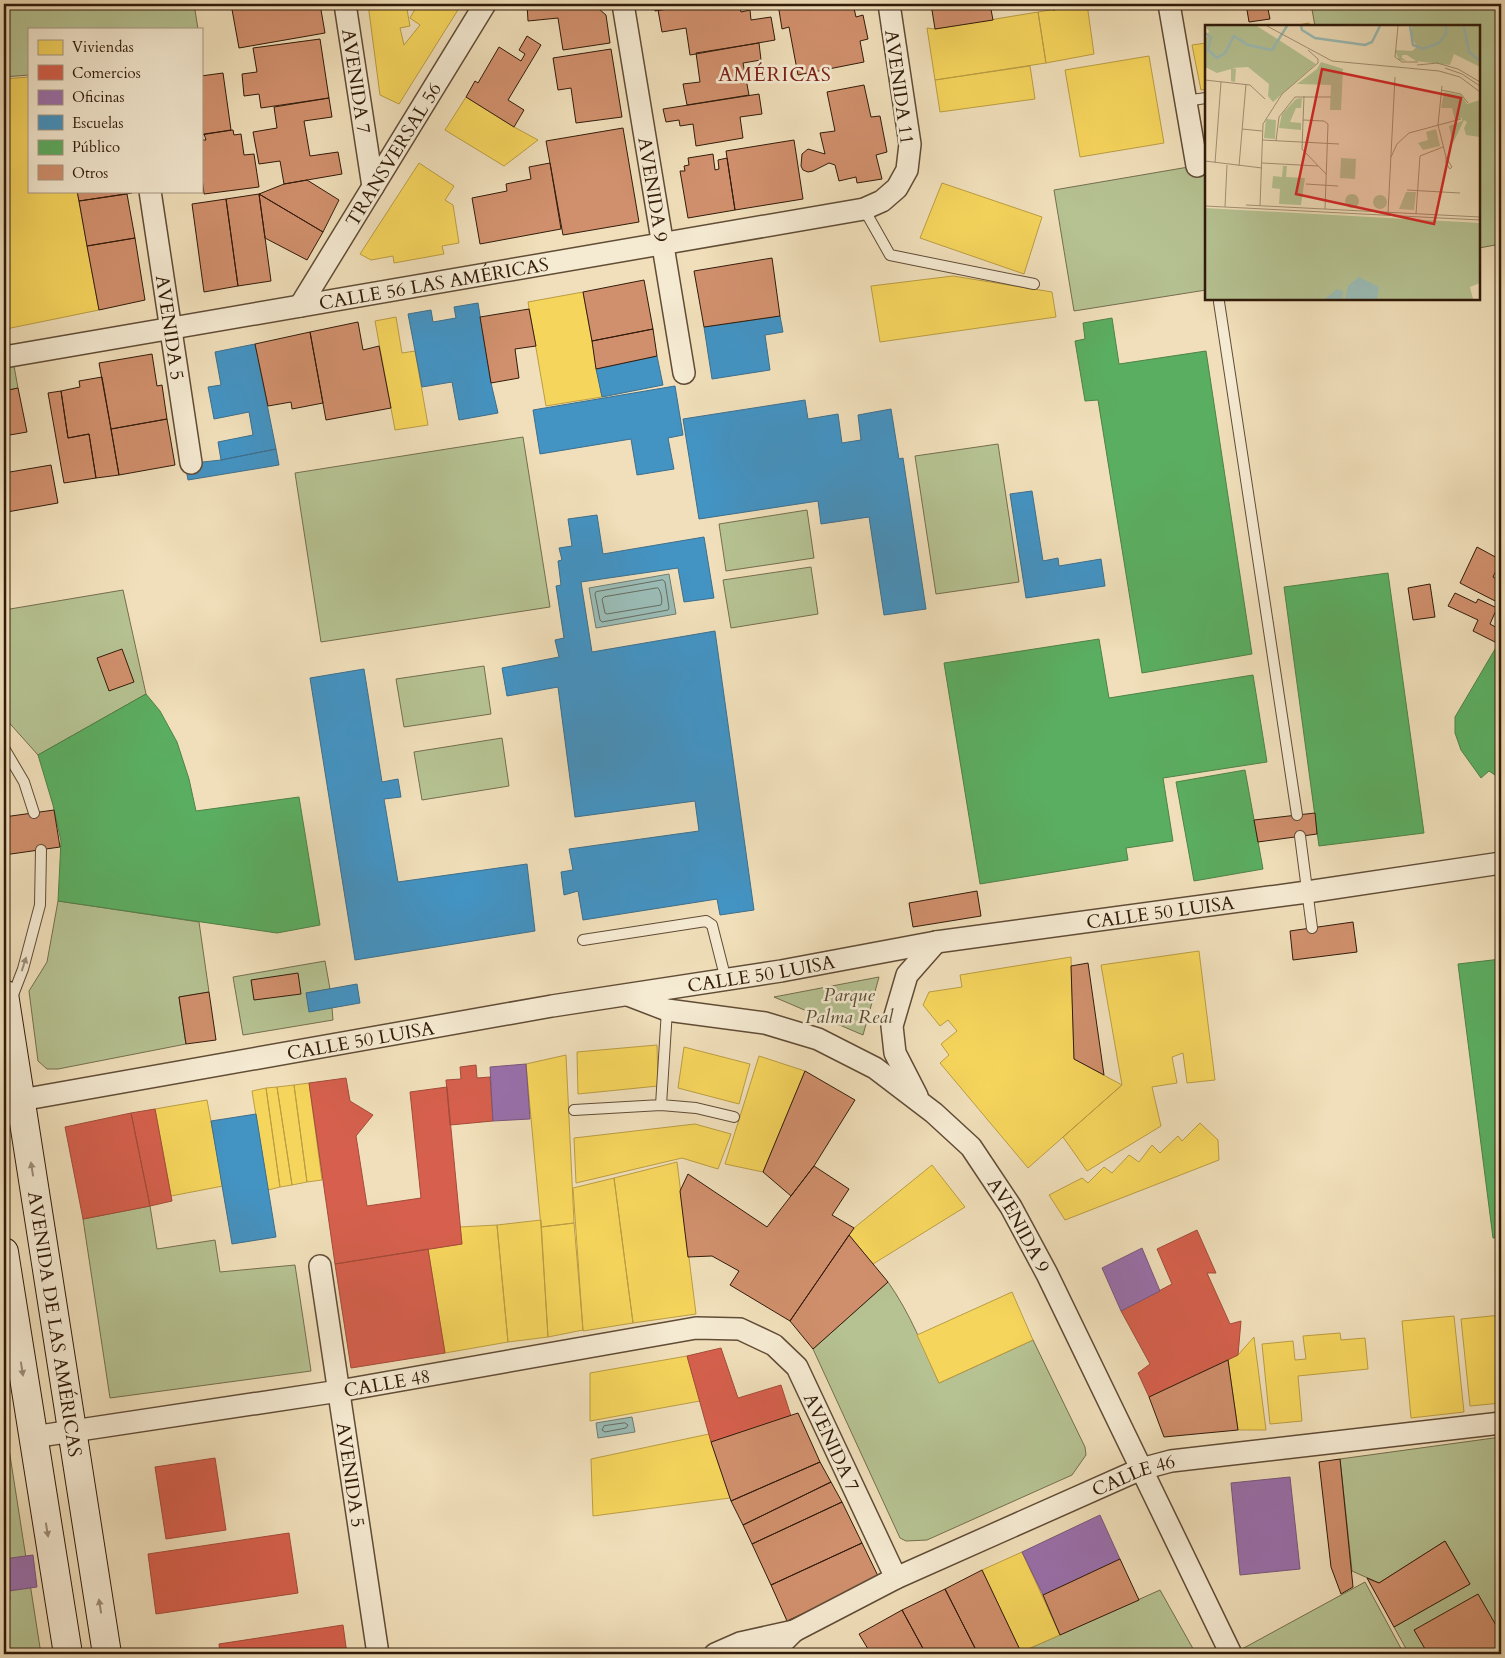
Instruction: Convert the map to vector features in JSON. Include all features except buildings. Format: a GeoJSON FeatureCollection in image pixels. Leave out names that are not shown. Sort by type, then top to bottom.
{"type":"FeatureCollection","features":[{"type":"Feature","properties":{"kind":"main road","name":"AVENIDA DE LAS AMÉRICAS"},"geometry":{"type":"LineString","coordinates":[[5,1002],[12,1101],[72,1432],[107,1654]]}},
{"type":"Feature","properties":{"kind":"main road"},"geometry":{"type":"LineString","coordinates":[[4,1252],[68,1654]]}},
{"type":"Feature","properties":{"kind":"street","name":"AVENIDA 7"},"geometry":{"type":"LineString","coordinates":[[344,4],[373,188]]}},
{"type":"Feature","properties":{"kind":"street","name":"TRANSVERSAL 56"},"geometry":{"type":"LineString","coordinates":[[300,306],[486,4]]}},
{"type":"Feature","properties":{"kind":"street","name":"AVENIDA 9"},"geometry":{"type":"LineString","coordinates":[[624,4],[684,373]]}},
{"type":"Feature","properties":{"kind":"street","name":"AVENIDA 11"},"geometry":{"type":"LineString","coordinates":[[864,209],[882,201],[897,188],[907,170],[910,144],[889,4]]}},
{"type":"Feature","properties":{"kind":"street"},"geometry":{"type":"LineString","coordinates":[[1170,4],[1197,166]]}},
{"type":"Feature","properties":{"kind":"street","name":"AVENIDA 5"},"geometry":{"type":"LineString","coordinates":[[150,192],[191,463]]}},
{"type":"Feature","properties":{"kind":"street","name":"CALLE 56 LAS AMÉRICAS"},"geometry":{"type":"LineString","coordinates":[[4,357],[864,209]]}},
{"type":"Feature","properties":{"kind":"street","name":"CALLE 50 LUISA"},"geometry":{"type":"LineString","coordinates":[[12,1101],[627,994],[726,980],[936,942],[1307,892],[1501,863]]}},
{"type":"Feature","properties":{"kind":"street"},"geometry":{"type":"LineString","coordinates":[[920,1102],[895,1053],[892,1026],[907,975],[936,942]]}},
{"type":"Feature","properties":{"kind":"street","name":"AVENIDA 9"},"geometry":{"type":"LineString","coordinates":[[627,994],[667,1010],[765,1023],[818,1039],[874,1068],[920,1102],[971,1147],[1011,1208],[1046,1274],[1231,1654]]}},
{"type":"Feature","properties":{"kind":"street","name":"AVENIDA 5"},"geometry":{"type":"LineString","coordinates":[[320,1266],[378,1654]]}},
{"type":"Feature","properties":{"kind":"street","name":"CALLE 48"},"geometry":{"type":"LineString","coordinates":[[33,1438],[339,1391],[696,1328],[740,1329]]}},
{"type":"Feature","properties":{"kind":"street","name":"AVENIDA 7"},"geometry":{"type":"LineString","coordinates":[[740,1329],[774,1345],[796,1367],[896,1578]]}},
{"type":"Feature","properties":{"kind":"street","name":"CALLE 46"},"geometry":{"type":"LineString","coordinates":[[715,1654],[740,1643],[794,1631],[896,1578],[1141,1469],[1171,1461],[1501,1423]]}},
{"type":"Feature","properties":{"kind":"street","name":"CALLE 46"},"geometry":{"type":"LineString","coordinates":[[771,1654],[794,1631]]}},
{"type":"Feature","properties":{"kind":"lane"},"geometry":{"type":"LineString","coordinates":[[1185,101],[1205,98]]}},
{"type":"Feature","properties":{"kind":"lane"},"geometry":{"type":"LineString","coordinates":[[864,209],[890,255],[1034,284]]}},
{"type":"Feature","properties":{"kind":"lane"},"geometry":{"type":"LineString","coordinates":[[1219,302],[1296,815]]}},
{"type":"Feature","properties":{"kind":"lane"},"geometry":{"type":"LineString","coordinates":[[4,748],[24,782],[34,813]]}},
{"type":"Feature","properties":{"kind":"lane"},"geometry":{"type":"LineString","coordinates":[[1300,836],[1312,928]]}},
{"type":"Feature","properties":{"kind":"lane"},"geometry":{"type":"LineString","coordinates":[[5,1002],[23,969],[40,905],[41,850]]}},
{"type":"Feature","properties":{"kind":"lane"},"geometry":{"type":"LineString","coordinates":[[583,940],[706,921],[712,925],[726,980]]}},
{"type":"Feature","properties":{"kind":"lane"},"geometry":{"type":"LineString","coordinates":[[661,1105],[667,1010]]}},
{"type":"Feature","properties":{"kind":"lane"},"geometry":{"type":"LineString","coordinates":[[574,1110],[661,1105],[696,1108],[734,1117]]}},
{"type":"Feature","properties":{"kind":"green space"},"geometry":{"type":"Polygon","coordinates":[[[4,4],[194,4],[198,28],[28,28],[28,75],[4,77],[4,4]]]}},
{"type":"Feature","properties":{"kind":"green space"},"geometry":{"type":"Polygon","coordinates":[[[1311,4],[1501,4],[1501,244],[1480,248],[1480,25],[1315,25],[1311,4]]]}},
{"type":"Feature","properties":{"kind":"green space"},"geometry":{"type":"Polygon","coordinates":[[[1205,164],[1205,290],[1074,311],[1054,190],[1205,164]]]}},
{"type":"Feature","properties":{"kind":"green space"},"geometry":{"type":"Polygon","coordinates":[[[14,366],[18,388],[4,391],[4,368],[14,366]]]}},
{"type":"Feature","properties":{"kind":"green space"},"geometry":{"type":"Polygon","coordinates":[[[523,437],[550,607],[321,642],[295,473],[523,437]]]}},
{"type":"Feature","properties":{"kind":"green space"},"geometry":{"type":"Polygon","coordinates":[[[998,444],[1019,582],[936,594],[915,456],[998,444]]]}},
{"type":"Feature","properties":{"kind":"green space"},"geometry":{"type":"Polygon","coordinates":[[[807,510],[814,558],[726,571],[719,524],[807,510]]]}},
{"type":"Feature","properties":{"kind":"green space"},"geometry":{"type":"Polygon","coordinates":[[[811,567],[818,614],[731,628],[723,580],[811,567]]]}},
{"type":"Feature","properties":{"kind":"green space"},"geometry":{"type":"Polygon","coordinates":[[[123,590],[146,694],[38,755],[4,717],[4,610],[123,590]]]}},
{"type":"Feature","properties":{"kind":"green space"},"geometry":{"type":"Polygon","coordinates":[[[484,666],[491,714],[404,727],[396,679],[484,666]]]}},
{"type":"Feature","properties":{"kind":"green space"},"geometry":{"type":"Polygon","coordinates":[[[502,738],[509,786],[422,800],[414,752],[502,738]]]}},
{"type":"Feature","properties":{"kind":"green space"},"geometry":{"type":"Polygon","coordinates":[[[58,901],[199,922],[209,992],[179,997],[186,1044],[58,1069],[47,1069],[38,1061],[29,991],[47,962],[58,901]]]}},
{"type":"Feature","properties":{"kind":"green space"},"geometry":{"type":"Polygon","coordinates":[[[325,961],[330,989],[306,993],[332,1008],[333,1020],[243,1035],[233,977],[325,961]]]}},
{"type":"Feature","properties":{"kind":"green space","name":"Parque Palma Real"},"geometry":{"type":"Polygon","coordinates":[[[879,977],[863,1035],[774,997],[879,977]]]}},
{"type":"Feature","properties":{"kind":"green space"},"geometry":{"type":"Polygon","coordinates":[[[150,1206],[157,1249],[215,1240],[220,1272],[295,1265],[311,1371],[110,1398],[83,1219],[150,1206]]]}},
{"type":"Feature","properties":{"kind":"green space"},"geometry":{"type":"Polygon","coordinates":[[[888,1282],[910,1319],[939,1383],[1033,1340],[1085,1447],[1086,1455],[1072,1475],[927,1540],[906,1541],[900,1538],[813,1349],[888,1282]]]}},
{"type":"Feature","properties":{"kind":"green space"},"geometry":{"type":"Polygon","coordinates":[[[4,1417],[41,1654],[4,1654],[4,1417]]]}},
{"type":"Feature","properties":{"kind":"green space"},"geometry":{"type":"Polygon","coordinates":[[[1501,1437],[1501,1654],[1409,1654],[1394,1627],[1470,1584],[1445,1541],[1379,1583],[1352,1571],[1340,1459],[1501,1437]]]}},
{"type":"Feature","properties":{"kind":"green space"},"geometry":{"type":"Polygon","coordinates":[[[1365,1582],[1404,1654],[1245,1654],[1242,1649],[1365,1582]]]}},
{"type":"Feature","properties":{"kind":"green space"},"geometry":{"type":"Polygon","coordinates":[[[1160,1590],[1196,1654],[1017,1654],[1160,1590]]]}},
{"type":"Feature","properties":{"kind":"water"},"geometry":{"type":"Polygon","coordinates":[[[669,574],[676,614],[596,628],[589,588],[669,574]]]}},
{"type":"Feature","properties":{"kind":"water"},"geometry":{"type":"Polygon","coordinates":[[[632,1417],[635,1432],[598,1438],[596,1423],[632,1417]]]}},
{"type":"Feature","properties":{"kind":"district","name":"AMÉRICAS"},"geometry":{"type":"Point","coordinates":[775,74]}}]}
